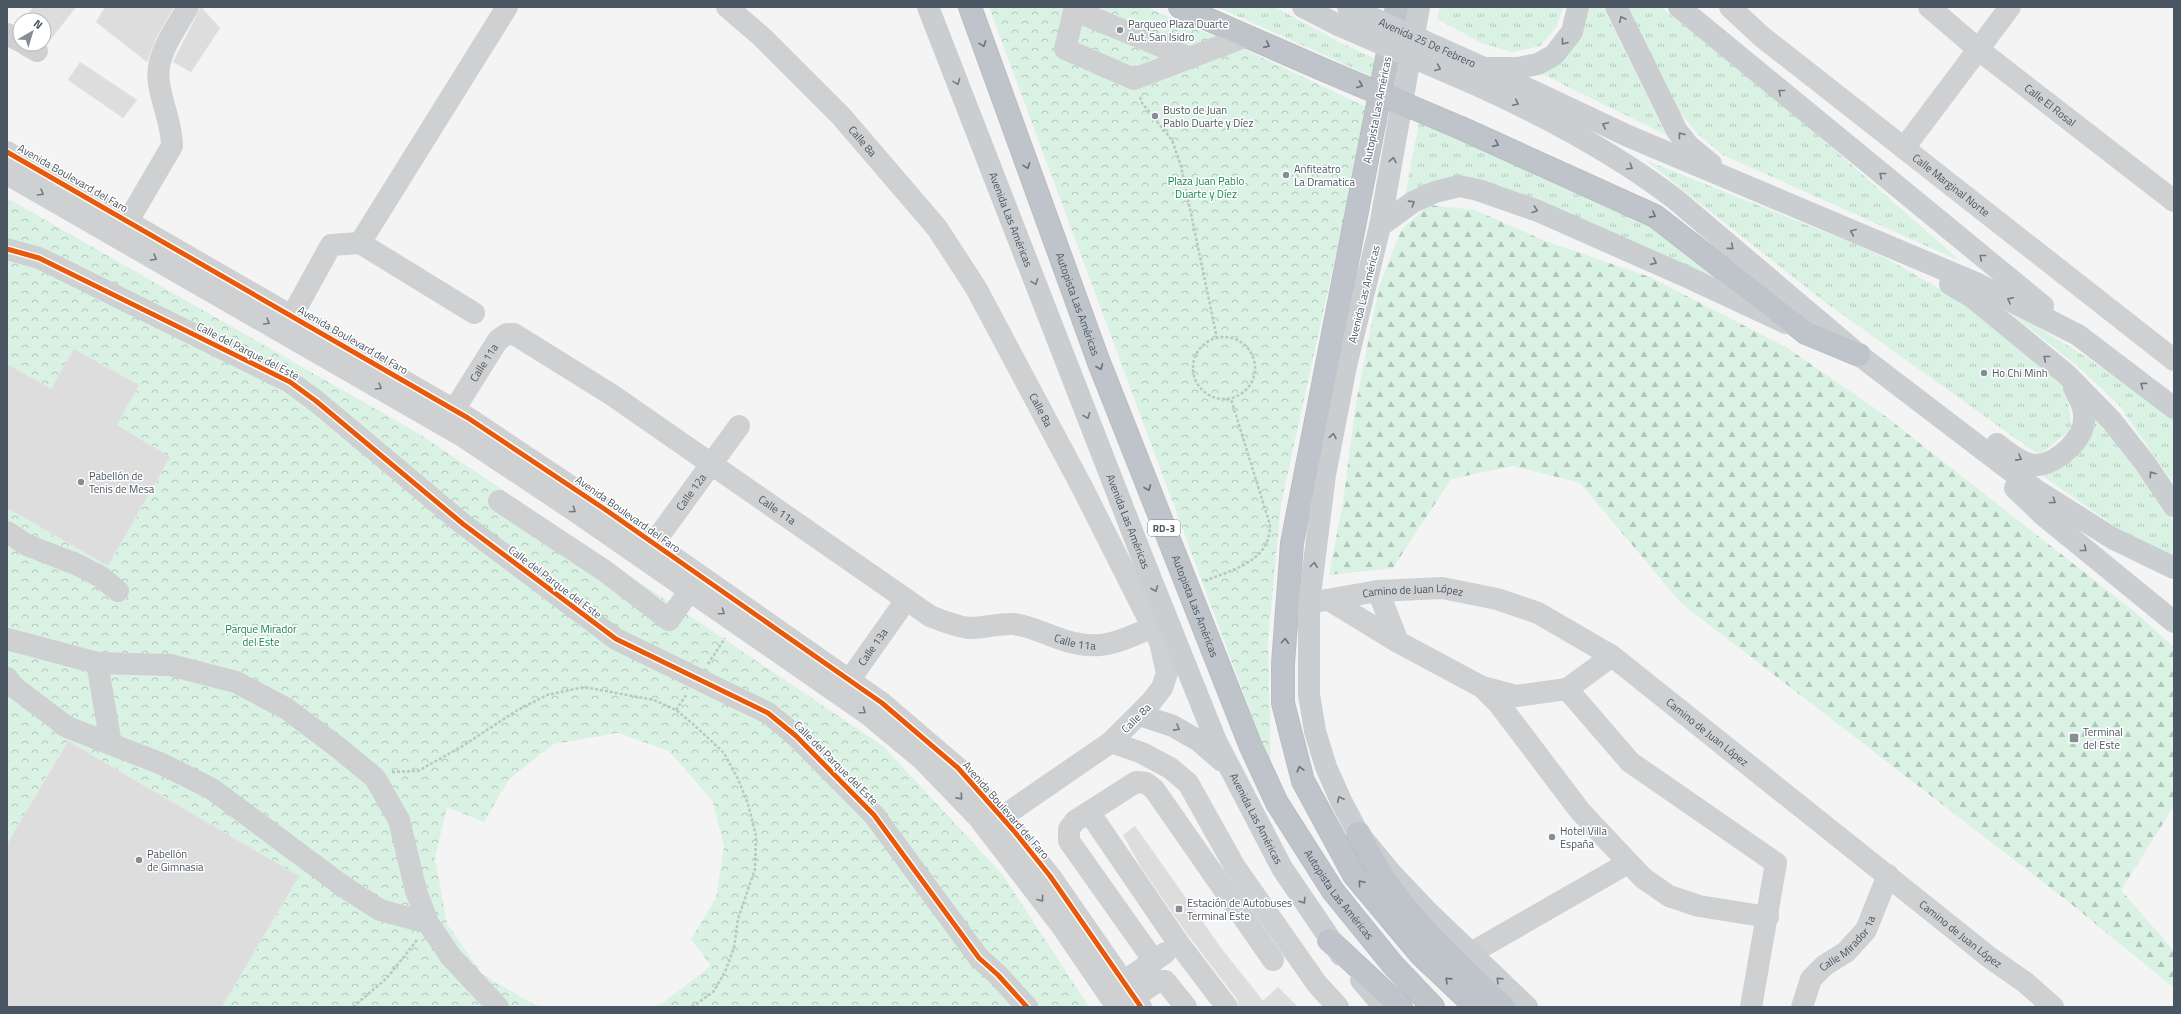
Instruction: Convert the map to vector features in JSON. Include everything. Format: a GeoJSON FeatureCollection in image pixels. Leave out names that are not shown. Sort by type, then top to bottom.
{"type":"FeatureCollection","features":[{"type":"Feature","properties":{"kind":"highway","name":"Autopista Las Américas"},"geometry":{"type":"LineString","coordinates":[[970,7],[1098,360],[1251,747],[1277,803],[1333,891],[1393,965],[1433,1007]]}},
{"type":"Feature","properties":{"kind":"highway"},"geometry":{"type":"LineString","coordinates":[[1180,7],[1460,128],[1655,216],[1806,333],[1859,354]]}},
{"type":"Feature","properties":{"kind":"highway","name":"Autopista Las Américas"},"geometry":{"type":"LineString","coordinates":[[1397,7],[1292,543],[1283,664],[1283,703],[1303,781],[1354,875],[1421,955],[1476,1007]]}},
{"type":"Feature","properties":{"kind":"highway"},"geometry":{"type":"LineString","coordinates":[[1358,834],[1384,878],[1414,917],[1457,962],[1504,1007]]}},
{"type":"Feature","properties":{"kind":"highway"},"geometry":{"type":"LineString","coordinates":[[1329,940],[1401,1007]]}},
{"type":"Feature","properties":{"kind":"main road","name":"Avenida Las Américas"},"geometry":{"type":"LineString","coordinates":[[928,7],[1176,669],[1216,741],[1282,868],[1329,940],[1384,1007]]}},
{"type":"Feature","properties":{"kind":"main road","name":"Avenida 25 De Febrero"},"geometry":{"type":"LineString","coordinates":[[1303,7],[1343,16],[1482,78]]}},
{"type":"Feature","properties":{"kind":"main road","name":"Avenida Las Américas"},"geometry":{"type":"LineString","coordinates":[[1419,7],[1380,226],[1346,366],[1325,475],[1309,603],[1309,695],[1315,731],[1326,767],[1340,801],[1358,834],[1391,873],[1527,1007]]}},
{"type":"Feature","properties":{"kind":"main road"},"geometry":{"type":"LineString","coordinates":[[1482,78],[1538,64],[1554,55],[1572,32],[1578,7]]}},
{"type":"Feature","properties":{"kind":"main road"},"geometry":{"type":"LineString","coordinates":[[1616,7],[1677,131],[1689,146],[1712,165],[1770,196]]}},
{"type":"Feature","properties":{"kind":"main road"},"geometry":{"type":"LineString","coordinates":[[1679,7],[2078,335],[2174,408]]}},
{"type":"Feature","properties":{"kind":"main road"},"geometry":{"type":"LineString","coordinates":[[1482,78],[1628,136],[1978,284],[2078,335]]}},
{"type":"Feature","properties":{"kind":"main road"},"geometry":{"type":"LineString","coordinates":[[1482,78],[1644,175],[1675,199],[1859,354],[1952,427],[2036,490],[2073,515],[2131,548],[2174,568]]}},
{"type":"Feature","properties":{"kind":"main road"},"geometry":{"type":"LineString","coordinates":[[1380,226],[1413,202],[1435,192],[1460,186],[1478,190],[1538,211],[1685,276],[1806,333]]}},
{"type":"Feature","properties":{"kind":"main road"},"geometry":{"type":"LineString","coordinates":[[1883,244],[1972,297],[2066,374],[2111,420],[2145,463],[2174,506]]}},
{"type":"Feature","properties":{"kind":"main road"},"geometry":{"type":"LineString","coordinates":[[1891,378],[1978,431],[2020,460],[2037,465],[2056,459],[2068,449],[2080,434],[2085,418],[2081,401],[2066,374]]}},
{"type":"Feature","properties":{"kind":"main road"},"geometry":{"type":"LineString","coordinates":[[1952,427],[2043,515],[2174,622]]}},
{"type":"Feature","properties":{"kind":"main road"},"geometry":{"type":"LineString","coordinates":[[1140,715],[1173,726],[1199,741],[1230,768]]}},
{"type":"Feature","properties":{"kind":"street"},"geometry":{"type":"LineString","coordinates":[[124,230],[172,146],[172,133],[158,82],[159,67],[163,52],[188,7]]}},
{"type":"Feature","properties":{"kind":"street"},"geometry":{"type":"LineString","coordinates":[[360,243],[507,7]]}},
{"type":"Feature","properties":{"kind":"street","name":"Calle 8a"},"geometry":{"type":"LineString","coordinates":[[726,7],[762,37],[841,116],[937,228],[976,288],[1083,489],[1152,628],[1176,669],[1140,715],[1111,742],[1002,818]]}},
{"type":"Feature","properties":{"kind":"street"},"geometry":{"type":"LineString","coordinates":[[1694,7],[1756,71]]}},
{"type":"Feature","properties":{"kind":"street","name":"Calle Marginal Norte"},"geometry":{"type":"LineString","coordinates":[[1730,7],[1761,36],[2174,360]]}},
{"type":"Feature","properties":{"kind":"street","name":"Calle El Rosal"},"geometry":{"type":"LineString","coordinates":[[1929,7],[1979,50],[2174,201]]}},
{"type":"Feature","properties":{"kind":"street"},"geometry":{"type":"LineString","coordinates":[[1904,148],[2010,7]]}},
{"type":"Feature","properties":{"kind":"street"},"geometry":{"type":"LineString","coordinates":[[1190,58],[1076,9],[1064,49],[1134,79],[1190,58],[1247,36]]}},
{"type":"Feature","properties":{"kind":"street","name":"Avenida Boulevard del Faro"},"geometry":{"type":"LineString","coordinates":[[7,152],[124,230],[464,437],[541,488],[648,551],[844,687],[923,760],[978,817],[1061,925],[1129,998]]}},
{"type":"Feature","properties":{"kind":"street","name":"Avenida Boulevard del Faro"},"geometry":{"type":"LineString","coordinates":[[7,174],[124,230],[292,316],[454,410],[603,508],[690,590],[844,687],[882,703],[958,768],[1002,818],[1050,876],[1129,998]]}},
{"type":"Feature","properties":{"kind":"street"},"geometry":{"type":"LineString","coordinates":[[292,316],[331,245],[360,243],[474,313]]}},
{"type":"Feature","properties":{"kind":"street","name":"Calle del Parque del Este"},"geometry":{"type":"LineString","coordinates":[[7,249],[39,258],[290,382],[316,401],[463,524],[616,640],[768,713],[796,736],[874,815],[979,958],[998,975],[1027,1007]]}},
{"type":"Feature","properties":{"kind":"street","name":"Calle 11a"},"geometry":{"type":"LineString","coordinates":[[454,410],[498,340],[507,334],[514,334],[612,395],[930,616],[945,622],[971,628],[1012,624],[1033,628],[1078,645],[1098,646],[1116,643],[1152,628]]}},
{"type":"Feature","properties":{"kind":"street","name":"Calle 12a"},"geometry":{"type":"LineString","coordinates":[[648,551],[739,426]]}},
{"type":"Feature","properties":{"kind":"street"},"geometry":{"type":"LineString","coordinates":[[527,519],[536,503],[541,488]]}},
{"type":"Feature","properties":{"kind":"street"},"geometry":{"type":"LineString","coordinates":[[499,501],[605,571],[669,620],[690,590]]}},
{"type":"Feature","properties":{"kind":"street"},"geometry":{"type":"LineString","coordinates":[[7,532],[27,545],[78,565],[101,577],[118,591]]}},
{"type":"Feature","properties":{"kind":"street","name":"Camino de Juan López"},"geometry":{"type":"LineString","coordinates":[[1309,603],[1331,601],[1378,591],[1442,588],[1497,599],[1538,613],[1612,656],[1989,957],[2026,983],[2053,1007]]}},
{"type":"Feature","properties":{"kind":"street"},"geometry":{"type":"LineString","coordinates":[[1378,591],[1398,642]]}},
{"type":"Feature","properties":{"kind":"street","name":"Calle 13a"},"geometry":{"type":"LineString","coordinates":[[844,687],[906,600]]}},
{"type":"Feature","properties":{"kind":"street"},"geometry":{"type":"LineString","coordinates":[[1331,601],[1398,642],[1482,687],[1516,696],[1567,689],[1612,656]]}},
{"type":"Feature","properties":{"kind":"street"},"geometry":{"type":"LineString","coordinates":[[7,639],[97,663],[170,665],[236,682],[287,710],[375,778],[399,820],[416,891],[428,923],[451,957],[498,1007]]}},
{"type":"Feature","properties":{"kind":"street"},"geometry":{"type":"LineString","coordinates":[[97,663],[111,744]]}},
{"type":"Feature","properties":{"kind":"street"},"geometry":{"type":"LineString","coordinates":[[7,678],[14,687],[67,727],[162,764],[212,789],[344,887],[380,910],[428,923]]}},
{"type":"Feature","properties":{"kind":"street"},"geometry":{"type":"LineString","coordinates":[[1482,687],[1499,704],[1580,811],[1643,878],[1669,896],[1699,906],[1768,918]]}},
{"type":"Feature","properties":{"kind":"street"},"geometry":{"type":"LineString","coordinates":[[1567,689],[1630,762],[1776,864],[1752,1007]]}},
{"type":"Feature","properties":{"kind":"street"},"geometry":{"type":"LineString","coordinates":[[1111,742],[1142,753],[1170,768],[1188,783],[1235,867],[1317,984],[1338,1007]]}},
{"type":"Feature","properties":{"kind":"street"},"geometry":{"type":"LineString","coordinates":[[1154,961],[1069,841],[1068,829],[1075,821],[1136,782],[1146,782],[1154,789],[1273,960]]}},
{"type":"Feature","properties":{"kind":"street"},"geometry":{"type":"LineString","coordinates":[[1089,812],[1179,944],[1227,1007]]}},
{"type":"Feature","properties":{"kind":"street"},"geometry":{"type":"LineString","coordinates":[[1471,953],[1628,863]]}},
{"type":"Feature","properties":{"kind":"street","name":"Calle Mirador 1a"},"geometry":{"type":"LineString","coordinates":[[1802,1007],[1811,979],[1825,964],[1846,952],[1866,930],[1888,876]]}},
{"type":"Feature","properties":{"kind":"street"},"geometry":{"type":"LineString","coordinates":[[1129,998],[1154,961],[1179,944]]}},
{"type":"Feature","properties":{"kind":"street"},"geometry":{"type":"LineString","coordinates":[[1129,998],[1158,981],[1164,981],[1186,1007]]}},
{"type":"Feature","properties":{"kind":"path"},"geometry":{"type":"LineString","coordinates":[[1134,79],[1142,103],[1172,140],[1181,166],[1217,338]]}},
{"type":"Feature","properties":{"kind":"path"},"geometry":{"type":"LineString","coordinates":[[1226,337],[1244,345],[1250,352],[1254,361],[1255,371],[1250,384],[1240,395],[1231,398],[1212,397],[1197,384],[1194,375],[1195,356],[1208,342],[1217,338],[1226,337]]}},
{"type":"Feature","properties":{"kind":"path"},"geometry":{"type":"LineString","coordinates":[[1188,588],[1250,561],[1260,554],[1270,536],[1270,525],[1231,398]]}},
{"type":"Feature","properties":{"kind":"path"},"geometry":{"type":"LineString","coordinates":[[370,774],[418,771],[547,695],[584,687],[654,700],[676,710],[724,753],[738,779],[748,804],[756,836],[755,869],[738,919],[734,948],[725,972],[713,992],[692,1007]]}},
{"type":"Feature","properties":{"kind":"path"},"geometry":{"type":"LineString","coordinates":[[353,1007],[387,978],[407,954],[428,923]]}},
{"type":"Feature","properties":{"kind":"green space","name":"Plaza Juan Pablo Duarte y Díez"},"geometry":{"type":"Polygon","coordinates":[[[989,7],[1146,7],[1244,49],[1368,108],[1281,504],[1268,640],[1271,767],[989,7]]]}},
{"type":"Feature","properties":{"kind":"green space"},"geometry":{"type":"Polygon","coordinates":[[[1217,7],[1275,7],[1343,44],[1381,61],[1378,79],[1217,7]]]}},
{"type":"Feature","properties":{"kind":"green space"},"geometry":{"type":"Polygon","coordinates":[[[1440,7],[1563,7],[1557,26],[1540,46],[1512,52],[1482,43],[1437,19],[1440,7]]]}},
{"type":"Feature","properties":{"kind":"green space"},"geometry":{"type":"Polygon","coordinates":[[[1588,7],[1603,7],[1666,135],[1542,74],[1582,38],[1588,7]]]}},
{"type":"Feature","properties":{"kind":"green space"},"geometry":{"type":"Polygon","coordinates":[[[1625,7],[1661,7],[1802,121],[1960,261],[1723,155],[1699,135],[1676,108],[1625,7]]]}},
{"type":"Feature","properties":{"kind":"green space"},"geometry":{"type":"Polygon","coordinates":[[[1419,122],[1457,133],[1656,224],[1756,304],[1494,188],[1405,196],[1419,122]]]}},
{"type":"Feature","properties":{"kind":"green space"},"geometry":{"type":"Polygon","coordinates":[[[1645,160],[1860,246],[1895,263],[1957,299],[2066,387],[2072,429],[2039,455],[1825,302],[1645,160]]]}},
{"type":"Feature","properties":{"kind":"green space","name":"Parque Mirador del Este"},"geometry":{"type":"Polygon","coordinates":[[[7,198],[421,435],[883,746],[1003,875],[1089,1007],[648,1007],[660,1005],[711,966],[691,939],[716,898],[724,846],[712,800],[669,751],[618,733],[554,744],[509,779],[484,822],[447,807],[435,858],[447,924],[482,974],[533,1004],[546,1007],[7,1007],[7,198]]]}},
{"type":"Feature","properties":{"kind":"green space"},"geometry":{"type":"Polygon","coordinates":[[[1429,205],[1475,210],[1545,241],[1650,277],[1789,349],[1880,412],[2135,612],[2174,647],[2174,806],[2121,890],[2174,951],[2174,988],[2075,907],[1681,603],[1580,483],[1513,466],[1451,479],[1393,568],[1329,575],[1343,502],[1356,403],[1379,287],[1401,230],[1429,205]]]}},
{"type":"Feature","properties":{"kind":"green space"},"geometry":{"type":"Polygon","coordinates":[[[2005,309],[2091,360],[2174,418],[2174,484],[2119,405],[2074,363],[2005,309]]]}},
{"type":"Feature","properties":{"kind":"green space"},"geometry":{"type":"Polygon","coordinates":[[[2095,415],[2174,521],[2174,557],[2120,530],[2043,476],[2064,466],[2079,454],[2089,438],[2095,415]]]}},
{"type":"Feature","properties":{"kind":"building"},"geometry":{"type":"Polygon","coordinates":[[[33,7],[76,7],[52,38],[52,12],[30,12],[33,7]]]}},
{"type":"Feature","properties":{"kind":"building"},"geometry":{"type":"Polygon","coordinates":[[[105,7],[174,7],[156,38],[147,62],[96,22],[105,7]]]}},
{"type":"Feature","properties":{"kind":"building"},"geometry":{"type":"Polygon","coordinates":[[[201,7],[220,28],[191,72],[173,62],[201,7]]]}},
{"type":"Feature","properties":{"kind":"building"},"geometry":{"type":"Polygon","coordinates":[[[80,62],[137,100],[123,118],[68,80],[80,62]]]}},
{"type":"Feature","properties":{"kind":"building","name":"Pabellón de Tenis de Mesa"},"geometry":{"type":"Polygon","coordinates":[[[74,349],[139,385],[117,425],[170,457],[108,566],[7,508],[7,364],[51,389],[74,349]]]}},
{"type":"Feature","properties":{"kind":"building","name":"Pabellón de Gimnasia"},"geometry":{"type":"Polygon","coordinates":[[[68,741],[299,876],[222,1007],[7,1007],[7,844],[68,741]]]}},
{"type":"Feature","properties":{"kind":"building"},"geometry":{"type":"Polygon","coordinates":[[[1135,826],[1221,948],[1263,1001],[1278,987],[1298,1007],[1239,1007],[1237,999],[1185,931],[1141,867],[1123,835],[1135,826]]]}},
{"type":"Feature","properties":{"kind":"cycle path"},"geometry":{"type":"LineString","coordinates":[[7,152],[468,418],[603,508],[882,703],[958,768],[1014,831],[1050,876],[1141,1007]]}},
{"type":"Feature","properties":{"kind":"cycle path"},"geometry":{"type":"LineString","coordinates":[[7,249],[39,258],[290,382],[316,401],[463,524],[616,639],[768,713],[796,736],[874,815],[979,958],[998,975],[1027,1007]]}},
{"type":"Feature","properties":{"kind":"place","name":"Parqueo Plaza Duarte Aut. San Isidro"},"geometry":{"type":"Point","coordinates":[1120,30]}},
{"type":"Feature","properties":{"kind":"place","name":"Busto de Juan Pablo Duarte y Díez"},"geometry":{"type":"Point","coordinates":[1155,116]}},
{"type":"Feature","properties":{"kind":"place","name":"Anfiteatro La Dramatica"},"geometry":{"type":"Point","coordinates":[1286,175]}},
{"type":"Feature","properties":{"kind":"place","name":"Ho Chi Minh"},"geometry":{"type":"Point","coordinates":[1984,373]}},
{"type":"Feature","properties":{"kind":"place","name":"Pabellón de Tenis de Mesa"},"geometry":{"type":"Point","coordinates":[81,482]}},
{"type":"Feature","properties":{"kind":"place","name":"Terminal del Este"},"geometry":{"type":"Point","coordinates":[2074,738]}},
{"type":"Feature","properties":{"kind":"place","name":"Hotel Villa España"},"geometry":{"type":"Point","coordinates":[1552,837]}},
{"type":"Feature","properties":{"kind":"place","name":"Pabellón de Gimnasia"},"geometry":{"type":"Point","coordinates":[139,860]}},
{"type":"Feature","properties":{"kind":"place","name":"Estación de Autobuses Terminal Este"},"geometry":{"type":"Point","coordinates":[1179,909]}}]}
